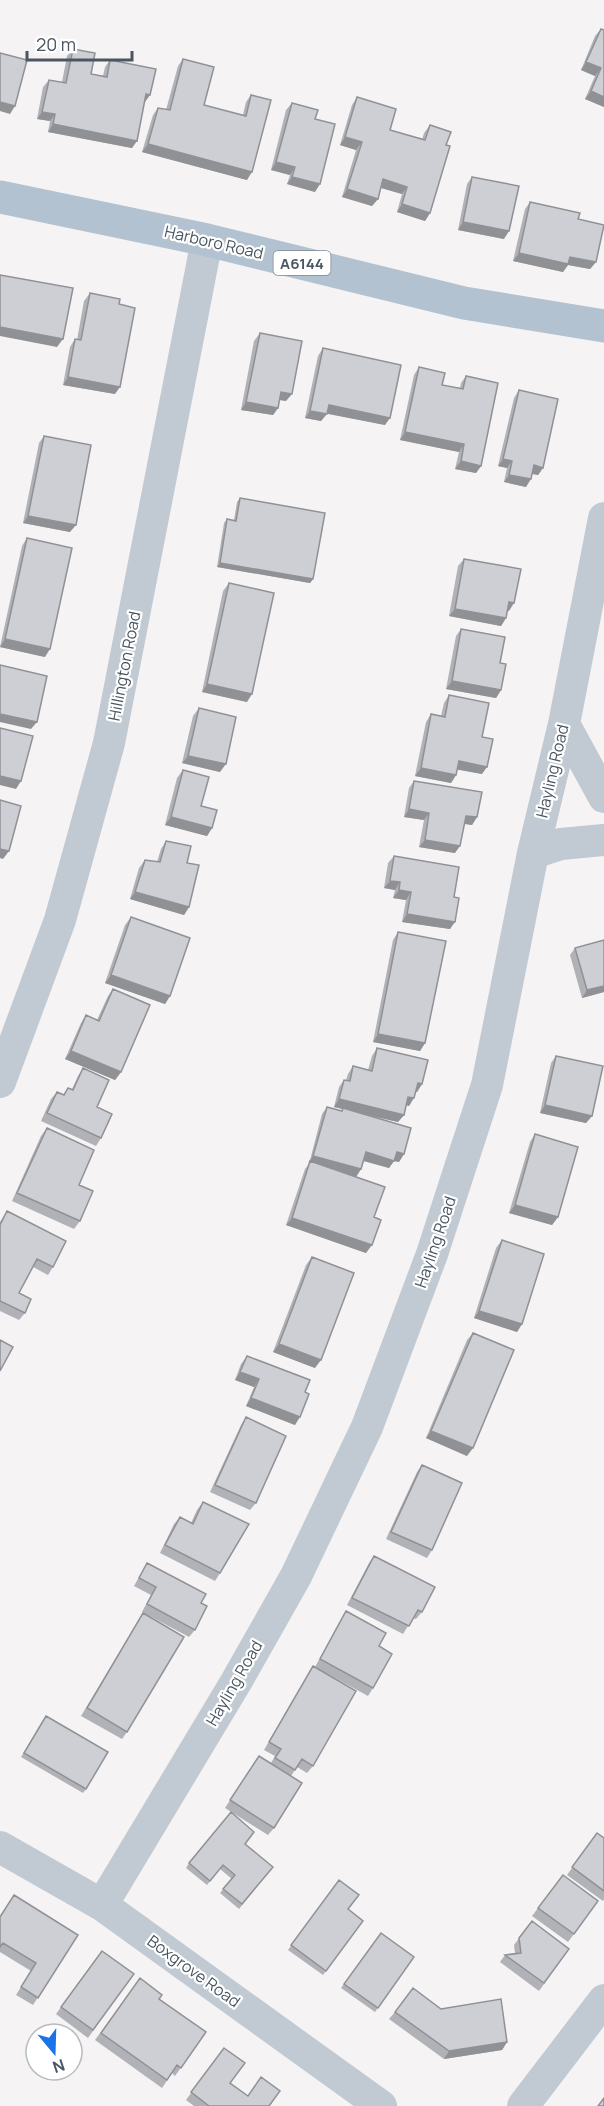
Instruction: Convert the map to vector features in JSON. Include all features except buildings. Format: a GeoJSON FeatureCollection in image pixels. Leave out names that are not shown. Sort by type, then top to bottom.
{"type":"FeatureCollection","features":[{"type":"Feature","properties":{"kind":"main road","name":"Harboro Road"},"geometry":{"type":"LineString","coordinates":[[0,197],[207,240],[464,303],[604,326]]}},
{"type":"Feature","properties":{"kind":"street","name":"Hillington Road"},"geometry":{"type":"LineString","coordinates":[[0,1082],[60,920],[109,743],[207,240]]}},
{"type":"Feature","properties":{"kind":"street","name":"Hayling Road"},"geometry":{"type":"LineString","coordinates":[[102,1905],[297,1576],[367,1427],[432,1254],[487,1085],[534,853],[564,724],[604,518]]}},
{"type":"Feature","properties":{"kind":"street"},"geometry":{"type":"LineString","coordinates":[[564,724],[604,797]]}},
{"type":"Feature","properties":{"kind":"street"},"geometry":{"type":"LineString","coordinates":[[534,853],[561,844],[604,840]]}},
{"type":"Feature","properties":{"kind":"street","name":"Boxgrove Road"},"geometry":{"type":"LineString","coordinates":[[0,1847],[102,1905],[381,2106]]}},
{"type":"Feature","properties":{"kind":"street"},"geometry":{"type":"LineString","coordinates":[[523,2106],[604,2000]]}}]}
